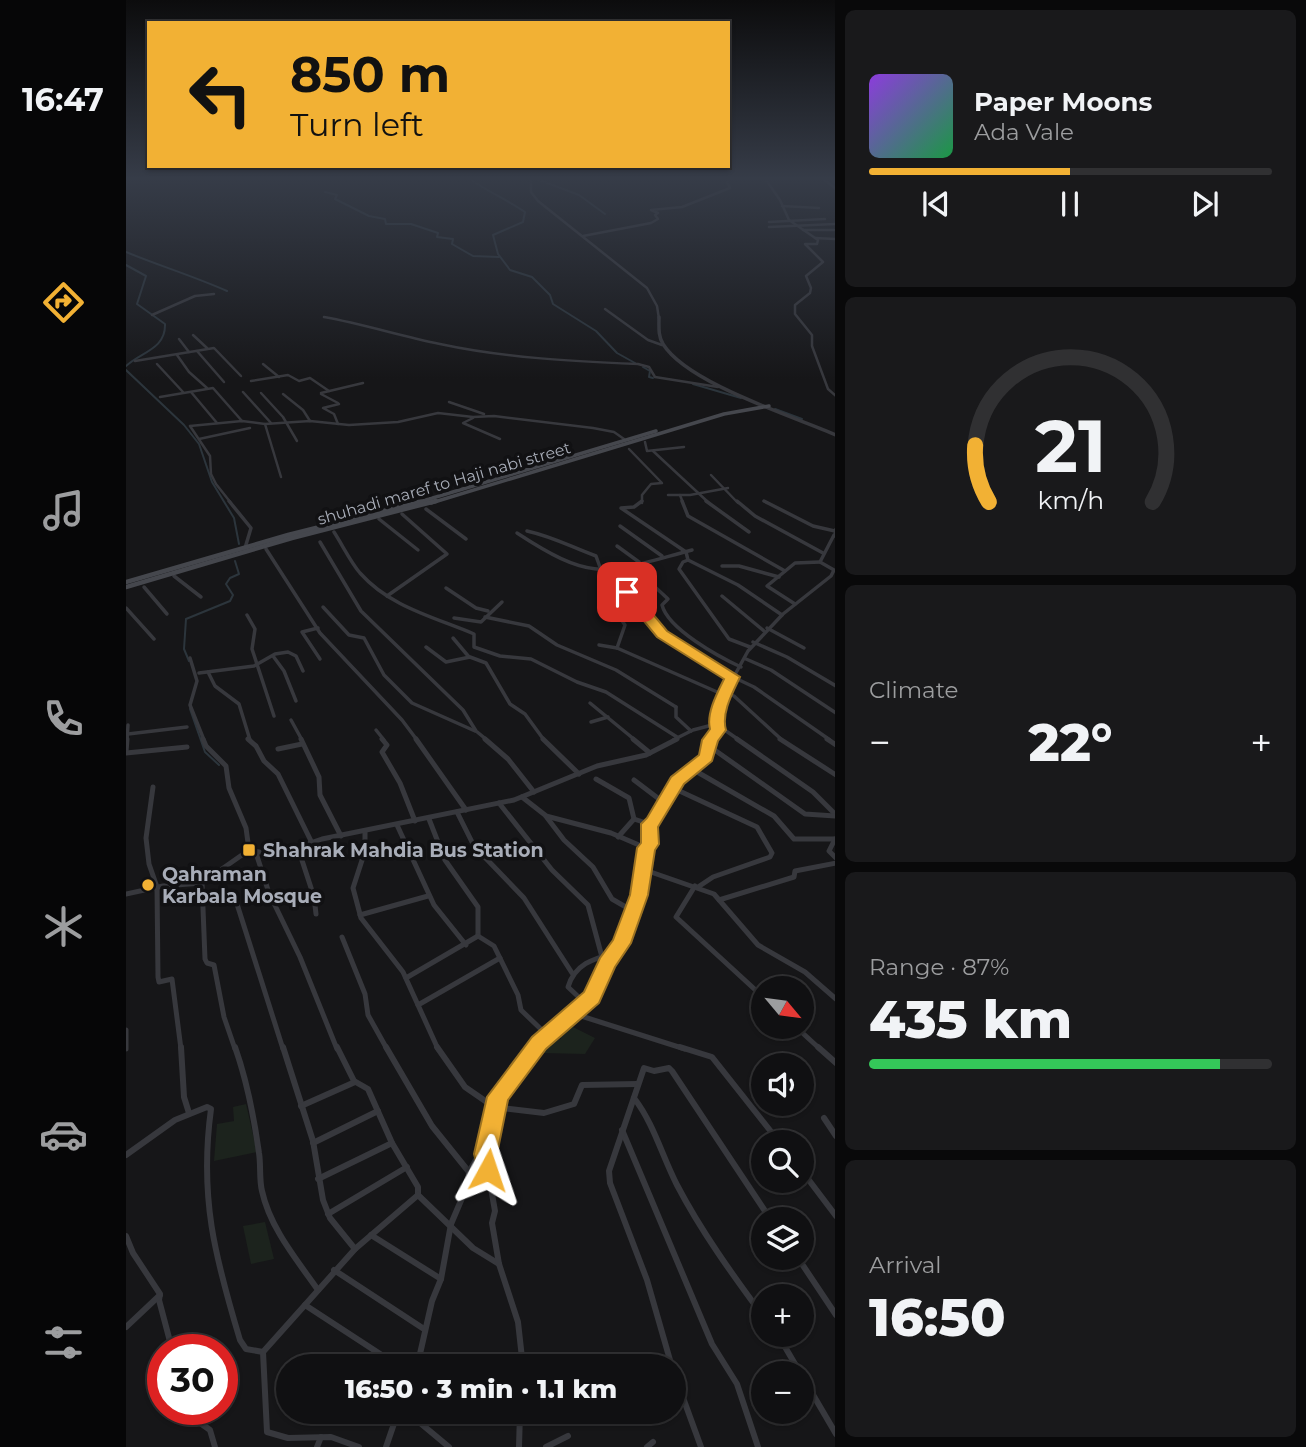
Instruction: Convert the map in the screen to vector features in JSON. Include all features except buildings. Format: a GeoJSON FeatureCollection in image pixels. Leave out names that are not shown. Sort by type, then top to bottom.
{"type":"FeatureCollection","features":[{"type":"Feature","properties":{"kind":"main road"},"geometry":{"type":"LineString","coordinates":[[126,584],[720,412],[771,407]]}},
{"type":"Feature","properties":{"kind":"main road","name":"shuhadi maref to Haji nabi street"},"geometry":{"type":"LineString","coordinates":[[126,584],[426,504],[724,414],[771,407]]}},
{"type":"Feature","properties":{"kind":"street"},"geometry":{"type":"LineString","coordinates":[[592,245],[656,298],[662,345]]}},
{"type":"Feature","properties":{"kind":"street"},"geometry":{"type":"LineString","coordinates":[[806,245],[823,262],[806,276],[811,288],[810,293],[795,305],[795,314],[812,335],[812,346],[828,389],[835,396]]}},
{"type":"Feature","properties":{"kind":"street"},"geometry":{"type":"LineString","coordinates":[[152,315],[195,296],[214,294]]}},
{"type":"Feature","properties":{"kind":"street"},"geometry":{"type":"LineString","coordinates":[[605,309],[648,340],[662,345],[684,368],[718,387],[835,435]]}},
{"type":"Feature","properties":{"kind":"street"},"geometry":{"type":"LineString","coordinates":[[324,317],[369,325],[439,344],[535,359],[638,364],[649,368],[655,377],[718,387]]}},
{"type":"Feature","properties":{"kind":"street"},"geometry":{"type":"LineString","coordinates":[[193,335],[208,349]]}},
{"type":"Feature","properties":{"kind":"street"},"geometry":{"type":"LineString","coordinates":[[179,339],[190,353]]}},
{"type":"Feature","properties":{"kind":"street"},"geometry":{"type":"LineString","coordinates":[[135,360],[214,348],[241,376]]}},
{"type":"Feature","properties":{"kind":"street"},"geometry":{"type":"LineString","coordinates":[[197,351],[224,382]]}},
{"type":"Feature","properties":{"kind":"street"},"geometry":{"type":"LineString","coordinates":[[177,355],[189,372],[207,389]]}},
{"type":"Feature","properties":{"kind":"street"},"geometry":{"type":"LineString","coordinates":[[157,364],[184,393]]}},
{"type":"Feature","properties":{"kind":"street"},"geometry":{"type":"LineString","coordinates":[[263,364],[279,377]]}},
{"type":"Feature","properties":{"kind":"street"},"geometry":{"type":"LineString","coordinates":[[251,381],[288,375],[299,380],[310,378],[329,391]]}},
{"type":"Feature","properties":{"kind":"street"},"geometry":{"type":"LineString","coordinates":[[338,424],[334,414],[323,408],[339,404],[321,393],[363,383]]}},
{"type":"Feature","properties":{"kind":"street"},"geometry":{"type":"LineString","coordinates":[[160,397],[213,388],[242,421]]}},
{"type":"Feature","properties":{"kind":"street"},"geometry":{"type":"LineString","coordinates":[[191,392],[217,424]]}},
{"type":"Feature","properties":{"kind":"street"},"geometry":{"type":"LineString","coordinates":[[243,392],[271,424]]}},
{"type":"Feature","properties":{"kind":"street"},"geometry":{"type":"LineString","coordinates":[[261,393],[264,400],[287,422],[297,441]]}},
{"type":"Feature","properties":{"kind":"street"},"geometry":{"type":"LineString","coordinates":[[283,394],[303,410],[310,421]]}},
{"type":"Feature","properties":{"kind":"street"},"geometry":{"type":"LineString","coordinates":[[449,401],[488,416]]}},
{"type":"Feature","properties":{"kind":"street"},"geometry":{"type":"LineString","coordinates":[[245,548],[251,528],[216,484],[211,474],[210,456],[190,426],[242,421],[265,424],[310,421],[338,424],[398,422],[429,413],[488,416],[593,428],[614,432],[624,439]]}},
{"type":"Feature","properties":{"kind":"street"},"geometry":{"type":"LineString","coordinates":[[474,417],[463,423],[500,439]]}},
{"type":"Feature","properties":{"kind":"street"},"geometry":{"type":"LineString","coordinates":[[265,424],[281,477]]}},
{"type":"Feature","properties":{"kind":"street"},"geometry":{"type":"LineString","coordinates":[[199,439],[250,428]]}},
{"type":"Feature","properties":{"kind":"street"},"geometry":{"type":"LineString","coordinates":[[645,442],[647,451],[684,447]]}},
{"type":"Feature","properties":{"kind":"street"},"geometry":{"type":"LineString","coordinates":[[629,449],[662,483],[651,484],[642,495],[642,503],[621,508],[686,552],[688,560],[738,586],[782,615]]}},
{"type":"Feature","properties":{"kind":"street"},"geometry":{"type":"LineString","coordinates":[[653,451],[697,494],[749,532]]}},
{"type":"Feature","properties":{"kind":"street"},"geometry":{"type":"LineString","coordinates":[[711,474],[729,488],[748,511],[823,553]]}},
{"type":"Feature","properties":{"kind":"street"},"geometry":{"type":"LineString","coordinates":[[668,495],[697,494],[729,488]]}},
{"type":"Feature","properties":{"kind":"street"},"geometry":{"type":"LineString","coordinates":[[680,495],[687,515],[785,571]]}},
{"type":"Feature","properties":{"kind":"street"},"geometry":{"type":"LineString","coordinates":[[764,500],[813,526],[835,533],[820,562]]}},
{"type":"Feature","properties":{"kind":"street"},"geometry":{"type":"LineString","coordinates":[[426,509],[466,539]]}},
{"type":"Feature","properties":{"kind":"street"},"geometry":{"type":"LineString","coordinates":[[387,596],[447,554],[402,514]]}},
{"type":"Feature","properties":{"kind":"street"},"geometry":{"type":"LineString","coordinates":[[379,519],[418,550]]}},
{"type":"Feature","properties":{"kind":"street"},"geometry":{"type":"LineString","coordinates":[[620,526],[662,557]]}},
{"type":"Feature","properties":{"kind":"street"},"geometry":{"type":"LineString","coordinates":[[527,531],[558,538],[571,547],[596,556],[601,571]]}},
{"type":"Feature","properties":{"kind":"street"},"geometry":{"type":"LineString","coordinates":[[334,533],[362,575],[387,596],[445,624],[474,634],[474,647],[500,656],[531,659],[577,682],[606,692],[677,737]]}},
{"type":"Feature","properties":{"kind":"street"},"geometry":{"type":"LineString","coordinates":[[517,533],[558,558],[577,566],[601,571],[692,550]]}},
{"type":"Feature","properties":{"kind":"street"},"geometry":{"type":"LineString","coordinates":[[320,542],[361,611],[463,710],[476,731],[508,759],[534,792]]}},
{"type":"Feature","properties":{"kind":"street"},"geometry":{"type":"LineString","coordinates":[[617,546],[640,563]]}},
{"type":"Feature","properties":{"kind":"street"},"geometry":{"type":"LineString","coordinates":[[266,549],[318,628],[401,720],[466,810]]}},
{"type":"Feature","properties":{"kind":"street"},"geometry":{"type":"LineString","coordinates":[[688,560],[683,562],[679,569],[729,639],[787,657],[835,686]]}},
{"type":"Feature","properties":{"kind":"street"},"geometry":{"type":"LineString","coordinates":[[634,819],[649,824],[654,822],[673,788],[707,757],[709,746],[718,730],[716,724],[724,694],[752,645],[795,604],[827,582],[834,570],[820,562],[794,562],[767,586],[795,604]]}},
{"type":"Feature","properties":{"kind":"street"},"geometry":{"type":"LineString","coordinates":[[723,566],[739,566],[780,577]]}},
{"type":"Feature","properties":{"kind":"street"},"geometry":{"type":"LineString","coordinates":[[640,573],[668,599],[662,605],[663,610],[693,639],[710,652],[741,667]]}},
{"type":"Feature","properties":{"kind":"street"},"geometry":{"type":"LineString","coordinates":[[174,576],[201,597]]}},
{"type":"Feature","properties":{"kind":"street"},"geometry":{"type":"LineString","coordinates":[[624,583],[627,592],[662,634],[732,677],[754,687],[835,745]]}},
{"type":"Feature","properties":{"kind":"street"},"geometry":{"type":"LineString","coordinates":[[144,587],[167,614]]}},
{"type":"Feature","properties":{"kind":"street"},"geometry":{"type":"LineString","coordinates":[[446,588],[476,608],[489,611]]}},
{"type":"Feature","properties":{"kind":"street"},"geometry":{"type":"LineString","coordinates":[[722,596],[766,630],[804,648]]}},
{"type":"Feature","properties":{"kind":"street"},"geometry":{"type":"LineString","coordinates":[[454,618],[478,623],[502,602]]}},
{"type":"Feature","properties":{"kind":"street"},"geometry":{"type":"LineString","coordinates":[[323,607],[349,635],[364,638],[384,675],[412,703],[476,731]]}},
{"type":"Feature","properties":{"kind":"street"},"geometry":{"type":"LineString","coordinates":[[612,607],[625,625],[617,648]]}},
{"type":"Feature","properties":{"kind":"street"},"geometry":{"type":"LineString","coordinates":[[126,608],[155,639]]}},
{"type":"Feature","properties":{"kind":"street"},"geometry":{"type":"LineString","coordinates":[[247,615],[254,629],[252,649],[274,716]]}},
{"type":"Feature","properties":{"kind":"street"},"geometry":{"type":"LineString","coordinates":[[485,617],[529,626],[557,645],[616,670],[677,706],[676,717],[691,731]]}},
{"type":"Feature","properties":{"kind":"street"},"geometry":{"type":"LineString","coordinates":[[318,628],[302,632],[320,659]]}},
{"type":"Feature","properties":{"kind":"street"},"geometry":{"type":"LineString","coordinates":[[453,638],[470,657],[486,663],[510,704],[525,714],[545,742],[579,774]]}},
{"type":"Feature","properties":{"kind":"street"},"geometry":{"type":"LineString","coordinates":[[599,645],[617,648],[734,696],[781,740],[835,775]]}},
{"type":"Feature","properties":{"kind":"street"},"geometry":{"type":"LineString","coordinates":[[426,647],[446,662],[470,657]]}},
{"type":"Feature","properties":{"kind":"street"},"geometry":{"type":"LineString","coordinates":[[199,673],[257,665],[272,656],[291,652],[301,663],[303,671]]}},
{"type":"Feature","properties":{"kind":"street"},"geometry":{"type":"LineString","coordinates":[[272,656],[278,660],[296,701]]}},
{"type":"Feature","properties":{"kind":"street"},"geometry":{"type":"LineString","coordinates":[[190,658],[199,673],[196,693],[190,705],[206,746],[226,766],[225,779],[277,914],[299,954],[337,1047],[355,1082],[368,1089],[392,1143],[418,1186],[418,1195],[473,1248],[499,1264]]}},
{"type":"Feature","properties":{"kind":"street"},"geometry":{"type":"LineString","coordinates":[[746,659],[771,670],[835,713]]}},
{"type":"Feature","properties":{"kind":"street"},"geometry":{"type":"LineString","coordinates":[[208,673],[215,686],[239,704],[239,719],[245,725],[248,739],[256,746],[264,761],[278,774],[312,843]]}},
{"type":"Feature","properties":{"kind":"street"},"geometry":{"type":"LineString","coordinates":[[590,703],[650,753]]}},
{"type":"Feature","properties":{"kind":"street"},"geometry":{"type":"LineString","coordinates":[[591,722],[608,717]]}},
{"type":"Feature","properties":{"kind":"street"},"geometry":{"type":"LineString","coordinates":[[278,748],[306,743],[291,720]]}},
{"type":"Feature","properties":{"kind":"street"},"geometry":{"type":"LineString","coordinates":[[126,894],[157,887],[202,883],[253,851],[275,855],[341,836],[521,797],[597,766],[650,753],[677,737],[716,724]]}},
{"type":"Feature","properties":{"kind":"street"},"geometry":{"type":"LineString","coordinates":[[716,724],[813,792],[835,816]]}},
{"type":"Feature","properties":{"kind":"street"},"geometry":{"type":"LineString","coordinates":[[128,725],[126,753],[187,747]]}},
{"type":"Feature","properties":{"kind":"street"},"geometry":{"type":"LineString","coordinates":[[128,734],[187,727]]}},
{"type":"Feature","properties":{"kind":"street"},"geometry":{"type":"LineString","coordinates":[[376,730],[387,745],[382,752],[400,783],[415,821]]}},
{"type":"Feature","properties":{"kind":"street"},"geometry":{"type":"LineString","coordinates":[[302,744],[314,762],[319,777],[320,795],[341,836]]}},
{"type":"Feature","properties":{"kind":"street"},"geometry":{"type":"LineString","coordinates":[[709,746],[805,814],[835,816]]}},
{"type":"Feature","properties":{"kind":"street"},"geometry":{"type":"LineString","coordinates":[[692,769],[774,816],[794,839],[835,839],[829,851],[835,860],[795,871],[794,877],[719,900]]}},
{"type":"Feature","properties":{"kind":"street"},"geometry":{"type":"LineString","coordinates":[[596,779],[629,798],[634,819]]}},
{"type":"Feature","properties":{"kind":"street"},"geometry":{"type":"LineString","coordinates":[[634,780],[663,802]]}},
{"type":"Feature","properties":{"kind":"street"},"geometry":{"type":"LineString","coordinates":[[153,787],[146,838],[149,864],[157,887],[158,977],[159,982],[172,979],[180,1032],[184,1097],[190,1112]]}},
{"type":"Feature","properties":{"kind":"street"},"geometry":{"type":"LineString","coordinates":[[673,788],[757,827],[772,853],[769,857],[696,886],[676,917],[751,986]]}},
{"type":"Feature","properties":{"kind":"street"},"geometry":{"type":"LineString","coordinates":[[521,797],[545,815],[564,841],[593,867],[612,899],[631,910]]}},
{"type":"Feature","properties":{"kind":"street"},"geometry":{"type":"LineString","coordinates":[[499,803],[552,870],[588,905],[601,957]]}},
{"type":"Feature","properties":{"kind":"street"},"geometry":{"type":"LineString","coordinates":[[457,812],[474,846],[524,898],[572,973]]}},
{"type":"Feature","properties":{"kind":"street"},"geometry":{"type":"LineString","coordinates":[[545,815],[646,848]]}},
{"type":"Feature","properties":{"kind":"street"},"geometry":{"type":"LineString","coordinates":[[429,819],[444,860],[478,907],[478,936]]}},
{"type":"Feature","properties":{"kind":"street"},"geometry":{"type":"LineString","coordinates":[[618,837],[634,819]]}},
{"type":"Feature","properties":{"kind":"street"},"geometry":{"type":"LineString","coordinates":[[522,1354],[518,1322],[499,1264],[492,1223],[495,1211],[485,1154],[492,1132],[494,1107],[515,1073],[548,1036],[592,997],[614,953],[622,943],[645,870],[646,848],[650,844],[649,824]]}},
{"type":"Feature","properties":{"kind":"street"},"geometry":{"type":"LineString","coordinates":[[397,825],[428,896],[454,935],[466,945]]}},
{"type":"Feature","properties":{"kind":"street"},"geometry":{"type":"LineString","coordinates":[[365,831],[365,851],[353,888],[360,915],[406,978],[434,1043],[465,1087],[494,1107],[554,1112],[574,1104],[582,1085],[637,1084]]}},
{"type":"Feature","properties":{"kind":"street"},"geometry":{"type":"LineString","coordinates":[[298,848],[314,897],[316,914]]}},
{"type":"Feature","properties":{"kind":"street"},"geometry":{"type":"LineString","coordinates":[[645,870],[714,894],[758,945],[805,972],[835,999]]}},
{"type":"Feature","properties":{"kind":"street"},"geometry":{"type":"LineString","coordinates":[[202,883],[205,959],[207,963],[214,965],[224,1017],[243,1070],[260,1156],[261,1189],[280,1234],[318,1290]]}},
{"type":"Feature","properties":{"kind":"street"},"geometry":{"type":"LineString","coordinates":[[360,915],[428,896]]}},
{"type":"Feature","properties":{"kind":"street"},"geometry":{"type":"LineString","coordinates":[[237,904],[313,1143],[318,1179],[328,1214],[355,1248]]}},
{"type":"Feature","properties":{"kind":"street"},"geometry":{"type":"LineString","coordinates":[[406,978],[478,936]]}},
{"type":"Feature","properties":{"kind":"street"},"geometry":{"type":"LineString","coordinates":[[478,936],[489,941],[500,958],[518,995],[521,1010],[548,1036]]}},
{"type":"Feature","properties":{"kind":"street"},"geometry":{"type":"LineString","coordinates":[[342,937],[365,994],[368,1015],[432,1126],[469,1172]]}},
{"type":"Feature","properties":{"kind":"street"},"geometry":{"type":"LineString","coordinates":[[585,1003],[568,987],[572,973],[582,963],[614,953]]}},
{"type":"Feature","properties":{"kind":"street"},"geometry":{"type":"LineString","coordinates":[[418,1005],[500,958]]}},
{"type":"Feature","properties":{"kind":"street"},"geometry":{"type":"LineString","coordinates":[[574,1014],[712,1057],[770,1130]]}},
{"type":"Feature","properties":{"kind":"street"},"geometry":{"type":"LineString","coordinates":[[126,1030],[126,1049]]}},
{"type":"Feature","properties":{"kind":"street"},"geometry":{"type":"LineString","coordinates":[[810,1040],[835,1063]]}},
{"type":"Feature","properties":{"kind":"street"},"geometry":{"type":"LineString","coordinates":[[668,1354],[647,1280],[610,1183],[609,1171],[644,1068],[654,1071],[669,1068],[672,1071],[762,1207]]}},
{"type":"Feature","properties":{"kind":"street"},"geometry":{"type":"LineString","coordinates":[[301,1106],[355,1082]]}},
{"type":"Feature","properties":{"kind":"street"},"geometry":{"type":"LineString","coordinates":[[634,1098],[645,1111],[675,1181],[707,1241],[751,1300]]}},
{"type":"Feature","properties":{"kind":"street"},"geometry":{"type":"LineString","coordinates":[[126,1155],[190,1112],[207,1107],[211,1109],[208,1183],[210,1228],[215,1258],[240,1340],[246,1349],[262,1352]]}},
{"type":"Feature","properties":{"kind":"street"},"geometry":{"type":"LineString","coordinates":[[313,1143],[378,1111]]}},
{"type":"Feature","properties":{"kind":"street"},"geometry":{"type":"LineString","coordinates":[[824,1118],[835,1136]]}},
{"type":"Feature","properties":{"kind":"street"},"geometry":{"type":"LineString","coordinates":[[622,1130],[704,1325],[737,1384],[758,1447]]}},
{"type":"Feature","properties":{"kind":"street"},"geometry":{"type":"LineString","coordinates":[[419,1354],[424,1329],[442,1279],[451,1224],[468,1184],[469,1172],[492,1132]]}},
{"type":"Feature","properties":{"kind":"street"},"geometry":{"type":"LineString","coordinates":[[318,1179],[392,1143]]}},
{"type":"Feature","properties":{"kind":"street"},"geometry":{"type":"LineString","coordinates":[[328,1214],[407,1167]]}},
{"type":"Feature","properties":{"kind":"street"},"geometry":{"type":"LineString","coordinates":[[814,1187],[835,1216]]}},
{"type":"Feature","properties":{"kind":"street"},"geometry":{"type":"LineString","coordinates":[[359,1447],[329,1436],[285,1438],[273,1437],[267,1432],[262,1352],[355,1248],[418,1195]]}},
{"type":"Feature","properties":{"kind":"street"},"geometry":{"type":"LineString","coordinates":[[371,1235],[442,1279]]}},
{"type":"Feature","properties":{"kind":"street"},"geometry":{"type":"LineString","coordinates":[[126,1236],[133,1253],[160,1294],[159,1300],[168,1334]]}},
{"type":"Feature","properties":{"kind":"street"},"geometry":{"type":"LineString","coordinates":[[334,1270],[424,1329]]}},
{"type":"Feature","properties":{"kind":"street"},"geometry":{"type":"LineString","coordinates":[[805,1270],[835,1314]]}},
{"type":"Feature","properties":{"kind":"street"},"geometry":{"type":"LineString","coordinates":[[126,1327],[160,1294]]}},
{"type":"Feature","properties":{"kind":"street"},"geometry":{"type":"LineString","coordinates":[[304,1305],[380,1354]]}},
{"type":"Feature","properties":{"kind":"street"},"geometry":{"type":"LineString","coordinates":[[786,1347],[835,1434]]}},
{"type":"Feature","properties":{"kind":"street"},"geometry":{"type":"LineString","coordinates":[[686,1406],[701,1447]]}},
{"type":"Feature","properties":{"kind":"street"},"geometry":{"type":"LineString","coordinates":[[386,1447],[394,1424]]}},
{"type":"Feature","properties":{"kind":"street"},"geometry":{"type":"LineString","coordinates":[[421,1424],[449,1447]]}},
{"type":"Feature","properties":{"kind":"street"},"geometry":{"type":"LineString","coordinates":[[519,1447],[520,1424]]}},
{"type":"Feature","properties":{"kind":"street"},"geometry":{"type":"LineString","coordinates":[[203,1425],[210,1430],[215,1447]]}},
{"type":"Feature","properties":{"kind":"street"},"geometry":{"type":"LineString","coordinates":[[546,1447],[568,1436]]}},
{"type":"Feature","properties":{"kind":"street"},"geometry":{"type":"LineString","coordinates":[[317,1447],[321,1437]]}},
{"type":"Feature","properties":{"kind":"shaded area"},"geometry":{"type":"Polygon","coordinates":[[[569,1025],[595,1038],[585,1054],[541,1053],[552,1040],[561,1039],[559,1035],[569,1025]]]}},
{"type":"Feature","properties":{"kind":"shaded area"},"geometry":{"type":"Polygon","coordinates":[[[246,1104],[257,1152],[214,1161],[217,1124],[234,1121],[233,1107],[246,1104]]]}},
{"type":"Feature","properties":{"kind":"shaded area"},"geometry":{"type":"Polygon","coordinates":[[[265,1222],[274,1259],[251,1264],[243,1226],[265,1222]]]}},
{"type":"Feature","properties":{"kind":"waterway"},"geometry":{"type":"LineString","coordinates":[[453,245],[473,256],[499,257]]}},
{"type":"Feature","properties":{"kind":"waterway"},"geometry":{"type":"LineString","coordinates":[[496,245],[498,254],[510,270],[532,277],[550,295],[553,304],[596,331],[617,353],[635,363]]}},
{"type":"Feature","properties":{"kind":"waterway"},"geometry":{"type":"LineString","coordinates":[[126,252],[227,291]]}},
{"type":"Feature","properties":{"kind":"waterway"},"geometry":{"type":"LineString","coordinates":[[126,265],[146,276],[137,304],[165,324],[157,345],[126,366]]}},
{"type":"Feature","properties":{"kind":"waterway"},"geometry":{"type":"LineString","coordinates":[[643,367],[650,371],[649,377],[653,378]]}},
{"type":"Feature","properties":{"kind":"waterway"},"geometry":{"type":"LineString","coordinates":[[126,370],[184,425],[199,444],[212,482],[234,518],[239,544]]}},
{"type":"Feature","properties":{"kind":"waterway"},"geometry":{"type":"LineString","coordinates":[[693,384],[741,398]]}},
{"type":"Feature","properties":{"kind":"waterway"},"geometry":{"type":"LineString","coordinates":[[775,409],[802,419]]}},
{"type":"Feature","properties":{"kind":"waterway"},"geometry":{"type":"LineString","coordinates":[[189,661],[184,649],[186,619],[230,601],[233,595],[226,584],[230,578],[239,574],[235,561]]}},
{"type":"Feature","properties":{"kind":"waterway"},"geometry":{"type":"LineString","coordinates":[[190,709],[205,752],[219,765]]}},
{"type":"Feature","properties":{"kind":"place","name":"Shahrak Mahdia Bus Station"},"geometry":{"type":"Point","coordinates":[249,850]}},
{"type":"Feature","properties":{"kind":"place","name":"Qahraman Karbala Mosque"},"geometry":{"type":"Point","coordinates":[148,885]}},
{"type":"Feature","properties":{"kind":"route"},"geometry":{"type":"LineString","coordinates":[[488,1170],[485,1154],[498,1097],[539,1043],[592,997],[607,963],[622,943],[632,907],[639,895],[645,870],[646,848],[650,844],[649,824],[654,822],[677,781],[707,757],[710,740],[718,730],[716,724],[722,699],[732,677],[662,634],[635,598],[627,592]]}}]}
